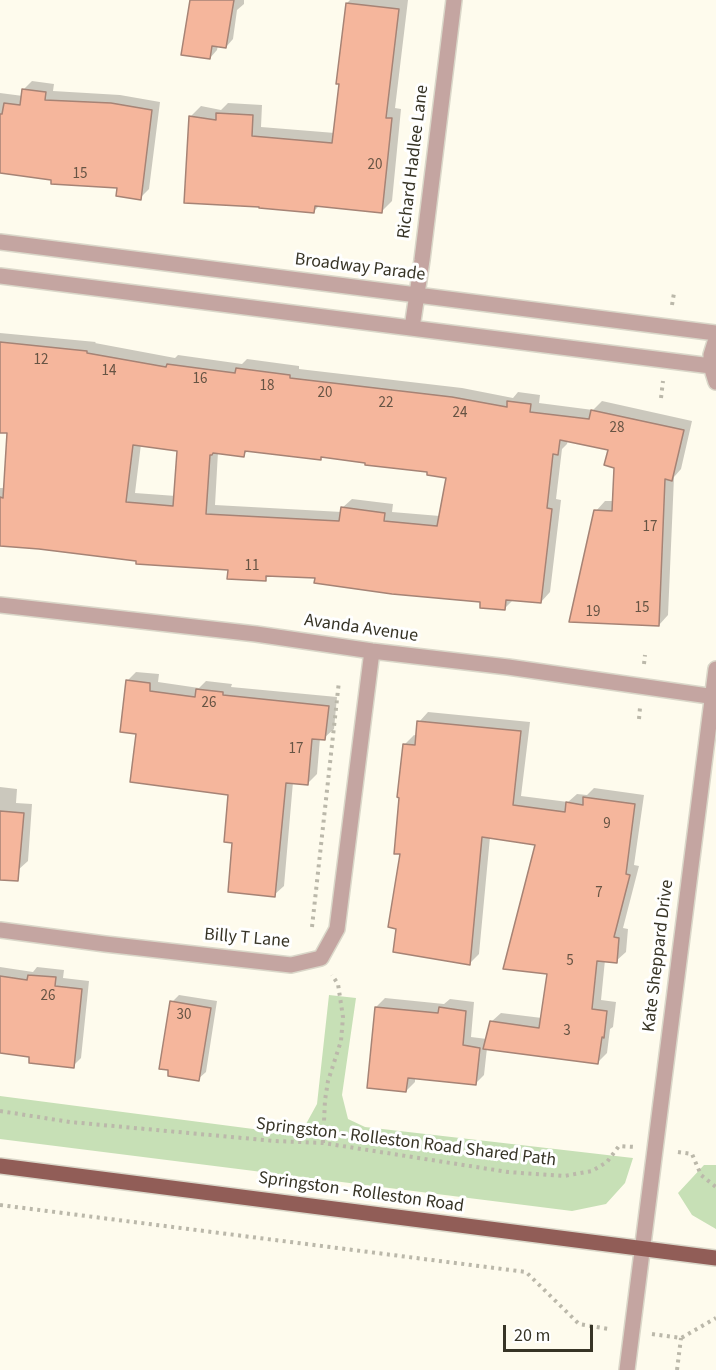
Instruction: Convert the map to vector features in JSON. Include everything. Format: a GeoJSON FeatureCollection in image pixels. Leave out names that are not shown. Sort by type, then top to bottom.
{"type":"FeatureCollection","features":[{"type":"Feature","properties":{"kind":"main road","name":"Springston - Rolleston Road"},"geometry":{"type":"LineString","coordinates":[[0,1166],[716,1258]]}},
{"type":"Feature","properties":{"kind":"street","name":"Richard Hadlee Lane"},"geometry":{"type":"LineString","coordinates":[[412,328],[454,0]]}},
{"type":"Feature","properties":{"kind":"street","name":"Broadway Parade"},"geometry":{"type":"LineString","coordinates":[[0,242],[716,333]]}},
{"type":"Feature","properties":{"kind":"street"},"geometry":{"type":"LineString","coordinates":[[0,276],[711,366]]}},
{"type":"Feature","properties":{"kind":"street"},"geometry":{"type":"LineString","coordinates":[[716,339],[711,355],[711,366],[716,382]]}},
{"type":"Feature","properties":{"kind":"street","name":"Avanda Avenue"},"geometry":{"type":"LineString","coordinates":[[0,605],[256,634],[714,697]]}},
{"type":"Feature","properties":{"kind":"street","name":"Billy T Lane"},"geometry":{"type":"LineString","coordinates":[[0,930],[291,964],[321,958],[337,929],[372,651]]}},
{"type":"Feature","properties":{"kind":"street","name":"Kate Sheppard Drive"},"geometry":{"type":"LineString","coordinates":[[627,1370],[716,669]]}},
{"type":"Feature","properties":{"kind":"path","name":"Springston - Rolleston Road Shared Path"},"geometry":{"type":"LineString","coordinates":[[0,1111],[70,1122],[275,1141],[323,1143],[508,1172],[564,1176],[592,1171],[607,1162],[619,1146]]}},
{"type":"Feature","properties":{"kind":"path"},"geometry":{"type":"LineString","coordinates":[[692,1154],[701,1175],[716,1187]]}},
{"type":"Feature","properties":{"kind":"path"},"geometry":{"type":"LineString","coordinates":[[0,1205],[526,1272],[579,1324],[681,1338],[716,1318]]}},
{"type":"Feature","properties":{"kind":"path"},"geometry":{"type":"LineString","coordinates":[[677,1370],[681,1338]]}},
{"type":"Feature","properties":{"kind":"green space"},"geometry":{"type":"Polygon","coordinates":[[[329,995],[356,998],[342,1095],[348,1119],[365,1127],[633,1158],[625,1183],[606,1204],[572,1211],[0,1139],[0,1096],[284,1133],[306,1124],[317,1104],[329,995]]]}},
{"type":"Feature","properties":{"kind":"green space"},"geometry":{"type":"Polygon","coordinates":[[[704,1165],[716,1165],[716,1229],[692,1215],[678,1193],[704,1165]]]}},
{"type":"Feature","properties":{"kind":"building"},"geometry":{"type":"Polygon","coordinates":[[[190,0],[234,0],[226,48],[212,46],[210,59],[181,55],[190,0]]]}},
{"type":"Feature","properties":{"kind":"building"},"geometry":{"type":"Polygon","coordinates":[[[346,3],[399,9],[386,118],[392,118],[382,213],[315,206],[314,213],[184,203],[189,116],[216,120],[216,113],[253,115],[252,136],[332,143],[339,84],[336,84],[346,3]]]}},
{"type":"Feature","properties":{"kind":"building"},"geometry":{"type":"Polygon","coordinates":[[[22,89],[46,92],[45,100],[111,103],[152,110],[141,200],[116,196],[117,188],[51,184],[51,180],[0,173],[0,114],[2,114],[4,103],[20,105],[22,89]]]}},
{"type":"Feature","properties":{"kind":"building"},"geometry":{"type":"Polygon","coordinates":[[[0,342],[87,351],[87,353],[166,367],[167,364],[235,373],[236,368],[290,375],[290,378],[452,397],[507,407],[507,401],[531,404],[530,412],[589,419],[591,410],[684,430],[672,481],[665,479],[659,626],[569,622],[594,510],[612,511],[614,468],[604,465],[608,450],[560,440],[558,455],[553,454],[547,508],[552,509],[541,603],[506,600],[505,610],[480,608],[480,602],[392,594],[314,583],[315,578],[266,576],[266,581],[227,579],[228,570],[136,564],[136,561],[0,546],[0,497],[3,498],[7,433],[0,433],[0,342]],[[133,445],[126,502],[173,506],[177,451],[133,445]],[[245,451],[244,457],[213,453],[210,455],[206,514],[339,521],[341,507],[385,513],[384,521],[437,526],[446,478],[427,475],[427,472],[321,457],[321,460],[245,451]]]}},
{"type":"Feature","properties":{"kind":"building"},"geometry":{"type":"Polygon","coordinates":[[[126,680],[150,683],[150,691],[195,697],[196,689],[223,692],[223,695],[329,706],[325,740],[312,739],[308,785],[286,783],[275,897],[228,892],[232,843],[224,842],[228,795],[130,782],[136,734],[120,732],[126,680]]]}},
{"type":"Feature","properties":{"kind":"building"},"geometry":{"type":"Polygon","coordinates":[[[417,721],[521,731],[513,805],[565,812],[566,802],[583,805],[583,797],[635,804],[626,874],[630,875],[614,937],[619,938],[617,963],[597,961],[592,1009],[607,1011],[598,1064],[483,1049],[490,1021],[539,1028],[547,974],[503,969],[535,845],[482,837],[470,965],[393,952],[396,929],[388,927],[400,854],[394,854],[399,798],[397,797],[403,744],[415,745],[417,721]]]}},
{"type":"Feature","properties":{"kind":"building"},"geometry":{"type":"Polygon","coordinates":[[[0,811],[24,813],[18,881],[0,880],[0,811]]]}},
{"type":"Feature","properties":{"kind":"building"},"geometry":{"type":"Polygon","coordinates":[[[28,975],[56,977],[55,986],[82,989],[74,1068],[29,1063],[29,1057],[0,1053],[0,976],[27,980],[28,975]]]}},
{"type":"Feature","properties":{"kind":"building"},"geometry":{"type":"Polygon","coordinates":[[[170,1001],[211,1008],[199,1081],[168,1076],[168,1070],[159,1069],[170,1001]]]}},
{"type":"Feature","properties":{"kind":"building"},"geometry":{"type":"Polygon","coordinates":[[[375,1007],[438,1013],[439,1007],[466,1011],[463,1045],[480,1048],[476,1085],[408,1078],[406,1092],[367,1088],[375,1007]]]}}]}
